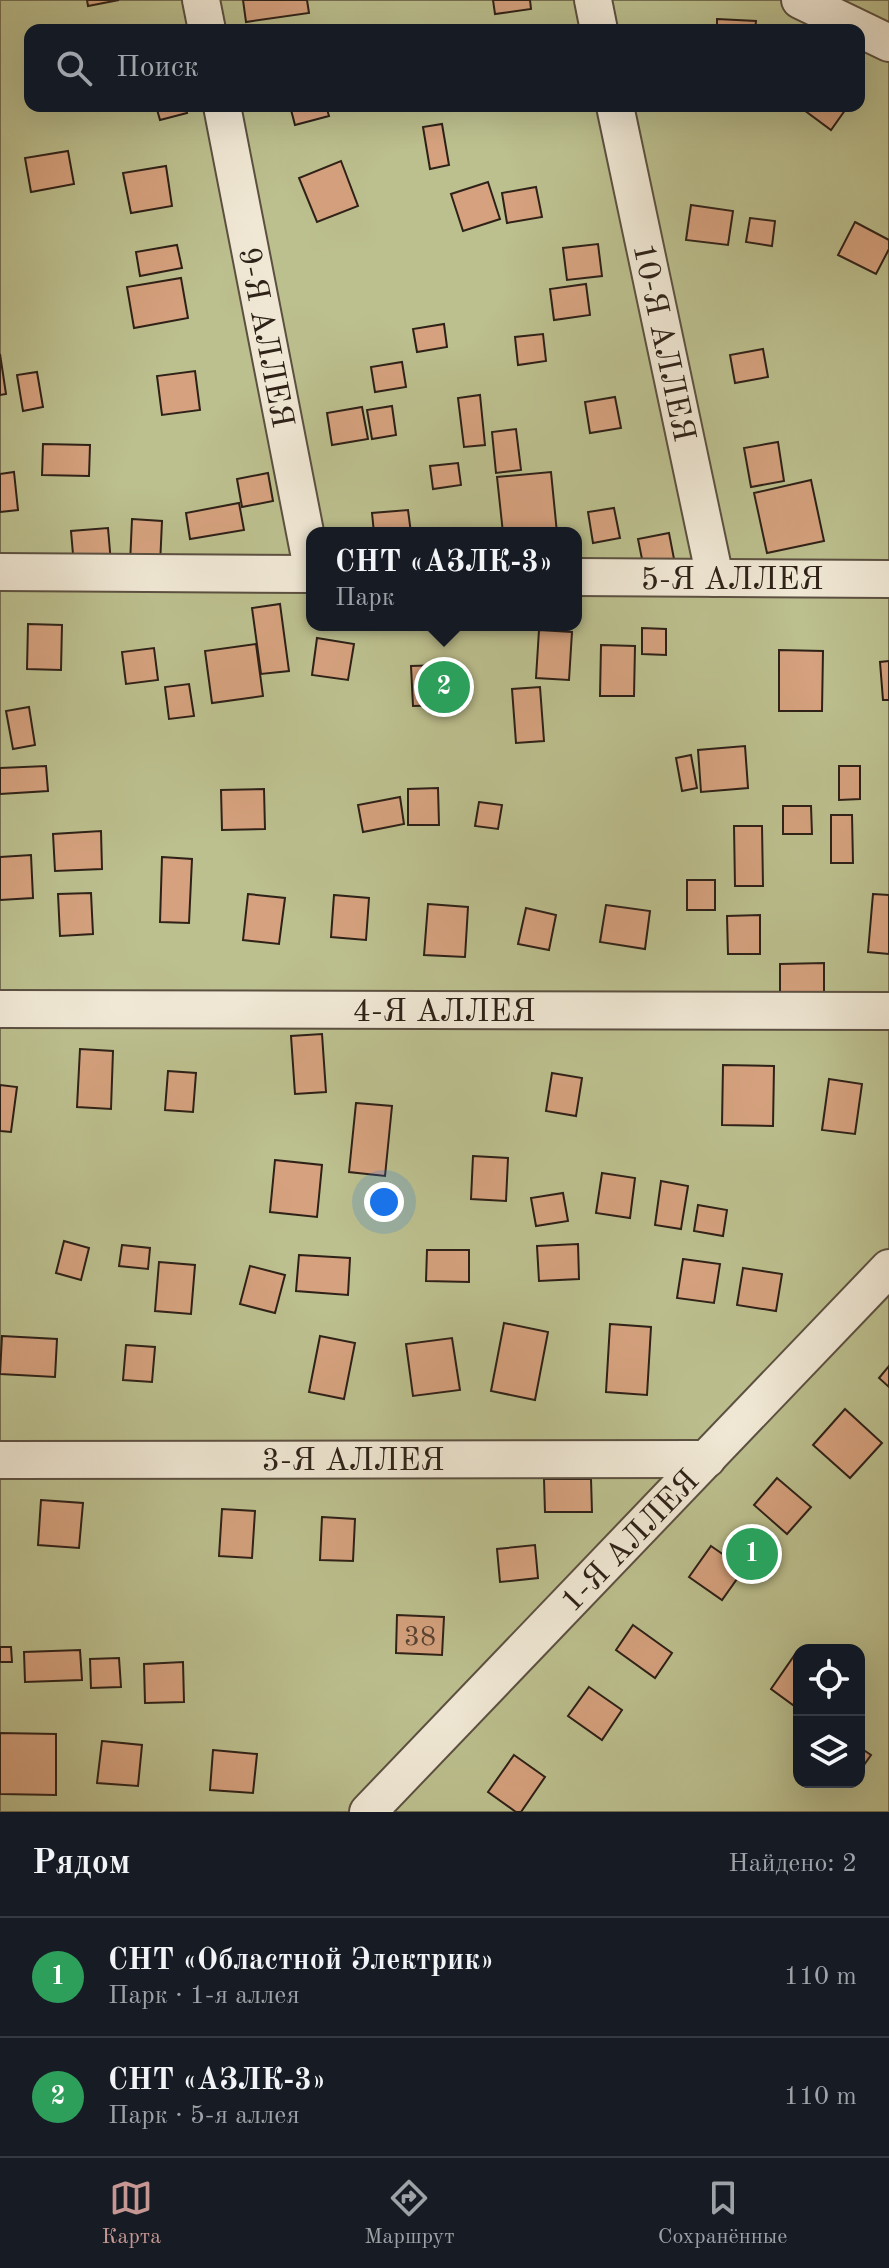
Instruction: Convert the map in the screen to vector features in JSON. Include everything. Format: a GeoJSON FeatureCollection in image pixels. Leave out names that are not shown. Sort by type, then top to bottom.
{"type":"FeatureCollection","features":[{"type":"Feature","properties":{"kind":"street"},"geometry":{"type":"LineString","coordinates":[[201,0],[206,24]]}},
{"type":"Feature","properties":{"kind":"street"},"geometry":{"type":"LineString","coordinates":[[593,0],[598,24]]}},
{"type":"Feature","properties":{"kind":"street"},"geometry":{"type":"LineString","coordinates":[[800,0],[850,24]]}},
{"type":"Feature","properties":{"kind":"street"},"geometry":{"type":"LineString","coordinates":[[865,31],[889,43]]}},
{"type":"Feature","properties":{"kind":"street","name":"9-Я АЛЛЕЯ"},"geometry":{"type":"LineString","coordinates":[[223,112],[306,537]]}},
{"type":"Feature","properties":{"kind":"street","name":"10-Я АЛЛЕЯ"},"geometry":{"type":"LineString","coordinates":[[616,112],[715,578]]}},
{"type":"Feature","properties":{"kind":"street"},"geometry":{"type":"LineString","coordinates":[[0,572],[306,574]]}},
{"type":"Feature","properties":{"kind":"street","name":"5-Я АЛЛЕЯ"},"geometry":{"type":"LineString","coordinates":[[582,577],[889,579]]}},
{"type":"Feature","properties":{"kind":"street","name":"4-Я АЛЛЕЯ"},"geometry":{"type":"LineString","coordinates":[[0,1009],[889,1011]]}},
{"type":"Feature","properties":{"kind":"street","name":"1-Я АЛЛЕЯ"},"geometry":{"type":"LineString","coordinates":[[368,1812],[889,1268]]}},
{"type":"Feature","properties":{"kind":"street","name":"3-Я АЛЛЕЯ"},"geometry":{"type":"LineString","coordinates":[[0,1460],[707,1459]]}},
{"type":"Feature","properties":{"kind":"green space"},"geometry":{"type":"Polygon","coordinates":[[[0,0],[889,0],[889,1812],[0,1812],[0,0]]]}},
{"type":"Feature","properties":{"kind":"building"},"geometry":{"type":"Polygon","coordinates":[[[87,0],[119,0],[88,6],[87,0]]]}},
{"type":"Feature","properties":{"kind":"building"},"geometry":{"type":"Polygon","coordinates":[[[243,0],[307,0],[309,13],[246,22],[243,0]]]}},
{"type":"Feature","properties":{"kind":"building"},"geometry":{"type":"Polygon","coordinates":[[[493,0],[530,0],[531,9],[495,14],[493,0]]]}},
{"type":"Feature","properties":{"kind":"building"},"geometry":{"type":"Polygon","coordinates":[[[717,19],[756,21],[756,24],[717,24],[717,19]]]}},
{"type":"Feature","properties":{"kind":"building"},"geometry":{"type":"Polygon","coordinates":[[[158,112],[187,113],[160,120],[158,112]]]}},
{"type":"Feature","properties":{"kind":"building"},"geometry":{"type":"Polygon","coordinates":[[[292,112],[328,112],[329,116],[295,125],[292,112]]]}},
{"type":"Feature","properties":{"kind":"building"},"geometry":{"type":"Polygon","coordinates":[[[807,112],[844,112],[831,130],[807,112]]]}},
{"type":"Feature","properties":{"kind":"building"},"geometry":{"type":"Polygon","coordinates":[[[442,124],[449,165],[430,169],[423,127],[442,124]]]}},
{"type":"Feature","properties":{"kind":"building"},"geometry":{"type":"Polygon","coordinates":[[[68,151],[74,184],[31,192],[25,158],[68,151]]]}},
{"type":"Feature","properties":{"kind":"building"},"geometry":{"type":"Polygon","coordinates":[[[341,161],[358,206],[317,222],[299,178],[341,161]]]}},
{"type":"Feature","properties":{"kind":"building"},"geometry":{"type":"Polygon","coordinates":[[[166,166],[172,206],[131,213],[123,173],[166,166]]]}},
{"type":"Feature","properties":{"kind":"building"},"geometry":{"type":"Polygon","coordinates":[[[488,182],[500,219],[463,231],[451,194],[488,182]]]}},
{"type":"Feature","properties":{"kind":"building"},"geometry":{"type":"Polygon","coordinates":[[[536,187],[542,217],[507,223],[502,193],[536,187]]]}},
{"type":"Feature","properties":{"kind":"building"},"geometry":{"type":"Polygon","coordinates":[[[691,205],[733,211],[728,245],[686,240],[691,205]]]}},
{"type":"Feature","properties":{"kind":"building"},"geometry":{"type":"Polygon","coordinates":[[[750,218],[775,221],[772,246],[746,242],[750,218]]]}},
{"type":"Feature","properties":{"kind":"building"},"geometry":{"type":"Polygon","coordinates":[[[855,222],[889,240],[889,249],[876,274],[838,255],[855,222]]]}},
{"type":"Feature","properties":{"kind":"building"},"geometry":{"type":"Polygon","coordinates":[[[598,244],[602,276],[567,280],[563,248],[598,244]]]}},
{"type":"Feature","properties":{"kind":"building"},"geometry":{"type":"Polygon","coordinates":[[[177,245],[182,268],[140,276],[136,252],[177,245]]]}},
{"type":"Feature","properties":{"kind":"building"},"geometry":{"type":"Polygon","coordinates":[[[181,278],[188,318],[134,328],[127,287],[181,278]]]}},
{"type":"Feature","properties":{"kind":"building"},"geometry":{"type":"Polygon","coordinates":[[[586,284],[590,315],[554,320],[550,289],[586,284]]]}},
{"type":"Feature","properties":{"kind":"building"},"geometry":{"type":"Polygon","coordinates":[[[444,324],[447,347],[417,352],[413,329],[444,324]]]}},
{"type":"Feature","properties":{"kind":"building"},"geometry":{"type":"Polygon","coordinates":[[[543,334],[546,361],[518,365],[515,337],[543,334]]]}},
{"type":"Feature","properties":{"kind":"building"},"geometry":{"type":"Polygon","coordinates":[[[763,349],[768,377],[735,383],[730,355],[763,349]]]}},
{"type":"Feature","properties":{"kind":"building"},"geometry":{"type":"Polygon","coordinates":[[[0,354],[6,394],[0,395],[0,354]]]}},
{"type":"Feature","properties":{"kind":"building"},"geometry":{"type":"Polygon","coordinates":[[[402,362],[406,387],[375,392],[371,367],[402,362]]]}},
{"type":"Feature","properties":{"kind":"building"},"geometry":{"type":"Polygon","coordinates":[[[195,371],[200,410],[162,415],[157,376],[195,371]]]}},
{"type":"Feature","properties":{"kind":"building"},"geometry":{"type":"Polygon","coordinates":[[[37,372],[43,407],[23,411],[17,375],[37,372]]]}},
{"type":"Feature","properties":{"kind":"building"},"geometry":{"type":"Polygon","coordinates":[[[480,395],[485,445],[464,447],[458,398],[480,395]]]}},
{"type":"Feature","properties":{"kind":"building"},"geometry":{"type":"Polygon","coordinates":[[[615,397],[621,428],[590,433],[585,402],[615,397]]]}},
{"type":"Feature","properties":{"kind":"building"},"geometry":{"type":"Polygon","coordinates":[[[392,406],[396,435],[372,439],[367,410],[392,406]]]}},
{"type":"Feature","properties":{"kind":"building"},"geometry":{"type":"Polygon","coordinates":[[[362,407],[368,439],[332,445],[327,413],[362,407]]]}},
{"type":"Feature","properties":{"kind":"building"},"geometry":{"type":"Polygon","coordinates":[[[516,429],[521,470],[496,473],[492,432],[516,429]]]}},
{"type":"Feature","properties":{"kind":"building"},"geometry":{"type":"Polygon","coordinates":[[[778,442],[784,481],[751,487],[744,448],[778,442]]]}},
{"type":"Feature","properties":{"kind":"building"},"geometry":{"type":"Polygon","coordinates":[[[43,444],[90,445],[89,476],[42,475],[43,444]]]}},
{"type":"Feature","properties":{"kind":"building"},"geometry":{"type":"Polygon","coordinates":[[[458,463],[461,485],[433,489],[430,466],[458,463]]]}},
{"type":"Feature","properties":{"kind":"building"},"geometry":{"type":"Polygon","coordinates":[[[14,472],[18,510],[0,512],[0,474],[14,472]]]}},
{"type":"Feature","properties":{"kind":"building"},"geometry":{"type":"Polygon","coordinates":[[[551,472],[556,527],[502,527],[497,477],[551,472]]]}},
{"type":"Feature","properties":{"kind":"building"},"geometry":{"type":"Polygon","coordinates":[[[268,473],[273,501],[242,507],[237,479],[268,473]]]}},
{"type":"Feature","properties":{"kind":"building"},"geometry":{"type":"Polygon","coordinates":[[[811,480],[824,541],[767,553],[754,493],[811,480]]]}},
{"type":"Feature","properties":{"kind":"building"},"geometry":{"type":"Polygon","coordinates":[[[239,503],[244,530],[190,539],[186,513],[239,503]]]}},
{"type":"Feature","properties":{"kind":"building"},"geometry":{"type":"Polygon","coordinates":[[[614,508],[620,538],[593,543],[588,512],[614,508]]]}},
{"type":"Feature","properties":{"kind":"building"},"geometry":{"type":"Polygon","coordinates":[[[408,510],[410,527],[373,527],[372,513],[408,510]]]}},
{"type":"Feature","properties":{"kind":"building"},"geometry":{"type":"Polygon","coordinates":[[[132,519],[162,521],[160,565],[130,564],[132,519]]]}},
{"type":"Feature","properties":{"kind":"building"},"geometry":{"type":"Polygon","coordinates":[[[108,528],[111,563],[74,566],[71,531],[108,528]]]}},
{"type":"Feature","properties":{"kind":"building"},"geometry":{"type":"Polygon","coordinates":[[[669,533],[674,559],[643,564],[638,539],[669,533]]]}},
{"type":"Feature","properties":{"kind":"building"},"geometry":{"type":"Polygon","coordinates":[[[280,604],[289,671],[261,674],[252,608],[280,604]]]}},
{"type":"Feature","properties":{"kind":"building"},"geometry":{"type":"Polygon","coordinates":[[[28,624],[62,625],[61,670],[27,669],[28,624]]]}},
{"type":"Feature","properties":{"kind":"building"},"geometry":{"type":"Polygon","coordinates":[[[642,628],[666,629],[666,655],[642,654],[642,628]]]}},
{"type":"Feature","properties":{"kind":"building"},"geometry":{"type":"Polygon","coordinates":[[[539,631],[572,632],[569,680],[536,678],[539,631]]]}},
{"type":"Feature","properties":{"kind":"building"},"geometry":{"type":"Polygon","coordinates":[[[317,638],[354,644],[348,680],[312,675],[317,638]]]}},
{"type":"Feature","properties":{"kind":"building"},"geometry":{"type":"Polygon","coordinates":[[[256,644],[263,696],[212,703],[205,651],[256,644]]]}},
{"type":"Feature","properties":{"kind":"building"},"geometry":{"type":"Polygon","coordinates":[[[601,645],[635,646],[634,696],[600,696],[601,645]]]}},
{"type":"Feature","properties":{"kind":"building"},"geometry":{"type":"Polygon","coordinates":[[[154,648],[158,680],[126,684],[122,652],[154,648]]]}},
{"type":"Feature","properties":{"kind":"building"},"geometry":{"type":"Polygon","coordinates":[[[779,650],[823,651],[822,711],[779,711],[779,650]]]}},
{"type":"Feature","properties":{"kind":"building"},"geometry":{"type":"Polygon","coordinates":[[[889,661],[889,700],[883,700],[880,662],[889,661]]]}},
{"type":"Feature","properties":{"kind":"building"},"geometry":{"type":"Polygon","coordinates":[[[445,665],[447,705],[413,706],[411,666],[445,665]]]}},
{"type":"Feature","properties":{"kind":"building"},"geometry":{"type":"Polygon","coordinates":[[[189,684],[194,716],[169,719],[165,687],[189,684]]]}},
{"type":"Feature","properties":{"kind":"building"},"geometry":{"type":"Polygon","coordinates":[[[540,687],[544,741],[516,743],[512,689],[540,687]]]}},
{"type":"Feature","properties":{"kind":"building"},"geometry":{"type":"Polygon","coordinates":[[[29,707],[35,745],[13,749],[6,711],[29,707]]]}},
{"type":"Feature","properties":{"kind":"building"},"geometry":{"type":"Polygon","coordinates":[[[745,746],[748,788],[701,792],[698,750],[745,746]]]}},
{"type":"Feature","properties":{"kind":"building"},"geometry":{"type":"Polygon","coordinates":[[[691,755],[697,788],[682,791],[676,758],[691,755]]]}},
{"type":"Feature","properties":{"kind":"building"},"geometry":{"type":"Polygon","coordinates":[[[46,766],[48,791],[0,794],[0,768],[46,766]]]}},
{"type":"Feature","properties":{"kind":"building"},"geometry":{"type":"Polygon","coordinates":[[[839,766],[860,766],[860,799],[839,800],[839,766]]]}},
{"type":"Feature","properties":{"kind":"building"},"geometry":{"type":"Polygon","coordinates":[[[438,788],[439,825],[408,825],[408,789],[438,788]]]}},
{"type":"Feature","properties":{"kind":"building"},"geometry":{"type":"Polygon","coordinates":[[[264,789],[265,829],[222,830],[221,790],[264,789]]]}},
{"type":"Feature","properties":{"kind":"building"},"geometry":{"type":"Polygon","coordinates":[[[400,797],[404,824],[363,832],[358,805],[400,797]]]}},
{"type":"Feature","properties":{"kind":"building"},"geometry":{"type":"Polygon","coordinates":[[[479,802],[502,805],[498,829],[475,826],[479,802]]]}},
{"type":"Feature","properties":{"kind":"building"},"geometry":{"type":"Polygon","coordinates":[[[783,806],[811,806],[812,834],[783,834],[783,806]]]}},
{"type":"Feature","properties":{"kind":"building"},"geometry":{"type":"Polygon","coordinates":[[[831,815],[852,815],[853,863],[831,863],[831,815]]]}},
{"type":"Feature","properties":{"kind":"building"},"geometry":{"type":"Polygon","coordinates":[[[734,826],[762,826],[763,886],[735,886],[734,826]]]}},
{"type":"Feature","properties":{"kind":"building"},"geometry":{"type":"Polygon","coordinates":[[[101,831],[102,869],[55,871],[53,834],[101,831]]]}},
{"type":"Feature","properties":{"kind":"building"},"geometry":{"type":"Polygon","coordinates":[[[31,855],[33,898],[0,900],[0,857],[31,855]]]}},
{"type":"Feature","properties":{"kind":"building"},"geometry":{"type":"Polygon","coordinates":[[[162,857],[192,859],[189,923],[160,922],[162,857]]]}},
{"type":"Feature","properties":{"kind":"building"},"geometry":{"type":"Polygon","coordinates":[[[687,880],[715,880],[715,910],[687,910],[687,880]]]}},
{"type":"Feature","properties":{"kind":"building"},"geometry":{"type":"Polygon","coordinates":[[[91,893],[93,934],[60,936],[58,894],[91,893]]]}},
{"type":"Feature","properties":{"kind":"building"},"geometry":{"type":"Polygon","coordinates":[[[248,894],[285,898],[279,944],[243,940],[248,894]]]}},
{"type":"Feature","properties":{"kind":"building"},"geometry":{"type":"Polygon","coordinates":[[[873,894],[889,895],[889,954],[868,952],[873,894]]]}},
{"type":"Feature","properties":{"kind":"building"},"geometry":{"type":"Polygon","coordinates":[[[334,895],[369,898],[366,940],[331,937],[334,895]]]}},
{"type":"Feature","properties":{"kind":"building"},"geometry":{"type":"Polygon","coordinates":[[[428,904],[468,907],[465,957],[424,955],[428,904]]]}},
{"type":"Feature","properties":{"kind":"building"},"geometry":{"type":"Polygon","coordinates":[[[606,905],[650,911],[645,949],[600,942],[606,905]]]}},
{"type":"Feature","properties":{"kind":"building"},"geometry":{"type":"Polygon","coordinates":[[[526,908],[556,915],[549,950],[518,944],[526,908]]]}},
{"type":"Feature","properties":{"kind":"building"},"geometry":{"type":"Polygon","coordinates":[[[760,915],[760,954],[728,954],[727,916],[760,915]]]}},
{"type":"Feature","properties":{"kind":"building"},"geometry":{"type":"Polygon","coordinates":[[[824,963],[824,996],[780,996],[780,964],[824,963]]]}},
{"type":"Feature","properties":{"kind":"building"},"geometry":{"type":"Polygon","coordinates":[[[322,1034],[326,1092],[295,1094],[291,1036],[322,1034]]]}},
{"type":"Feature","properties":{"kind":"building"},"geometry":{"type":"Polygon","coordinates":[[[80,1049],[113,1051],[111,1109],[77,1107],[80,1049]]]}},
{"type":"Feature","properties":{"kind":"building"},"geometry":{"type":"Polygon","coordinates":[[[723,1065],[774,1066],[773,1126],[722,1125],[723,1065]]]}},
{"type":"Feature","properties":{"kind":"building"},"geometry":{"type":"Polygon","coordinates":[[[168,1071],[196,1073],[193,1112],[165,1110],[168,1071]]]}},
{"type":"Feature","properties":{"kind":"building"},"geometry":{"type":"Polygon","coordinates":[[[552,1073],[582,1078],[576,1116],[546,1111],[552,1073]]]}},
{"type":"Feature","properties":{"kind":"building"},"geometry":{"type":"Polygon","coordinates":[[[829,1079],[862,1084],[855,1134],[822,1130],[829,1079]]]}},
{"type":"Feature","properties":{"kind":"building"},"geometry":{"type":"Polygon","coordinates":[[[0,1085],[17,1087],[11,1132],[0,1131],[0,1085]]]}},
{"type":"Feature","properties":{"kind":"building"},"geometry":{"type":"Polygon","coordinates":[[[356,1103],[392,1106],[385,1176],[349,1172],[356,1103]]]}},
{"type":"Feature","properties":{"kind":"building"},"geometry":{"type":"Polygon","coordinates":[[[473,1156],[508,1158],[506,1201],[471,1199],[473,1156]]]}},
{"type":"Feature","properties":{"kind":"building"},"geometry":{"type":"Polygon","coordinates":[[[275,1160],[322,1165],[317,1217],[270,1212],[275,1160]]]}},
{"type":"Feature","properties":{"kind":"building"},"geometry":{"type":"Polygon","coordinates":[[[602,1173],[635,1178],[630,1218],[596,1213],[602,1173]]]}},
{"type":"Feature","properties":{"kind":"building"},"geometry":{"type":"Polygon","coordinates":[[[661,1181],[688,1186],[681,1229],[655,1225],[661,1181]]]}},
{"type":"Feature","properties":{"kind":"building"},"geometry":{"type":"Polygon","coordinates":[[[563,1193],[568,1221],[536,1226],[531,1198],[563,1193]]]}},
{"type":"Feature","properties":{"kind":"building"},"geometry":{"type":"Polygon","coordinates":[[[698,1205],[727,1210],[723,1236],[694,1231],[698,1205]]]}},
{"type":"Feature","properties":{"kind":"building"},"geometry":{"type":"Polygon","coordinates":[[[64,1241],[89,1248],[81,1280],[56,1273],[64,1241]]]}},
{"type":"Feature","properties":{"kind":"building"},"geometry":{"type":"Polygon","coordinates":[[[578,1244],[579,1279],[539,1281],[537,1246],[578,1244]]]}},
{"type":"Feature","properties":{"kind":"building"},"geometry":{"type":"Polygon","coordinates":[[[122,1245],[150,1248],[148,1269],[119,1266],[122,1245]]]}},
{"type":"Feature","properties":{"kind":"building"},"geometry":{"type":"Polygon","coordinates":[[[427,1250],[469,1250],[469,1282],[426,1281],[427,1250]]]}},
{"type":"Feature","properties":{"kind":"building"},"geometry":{"type":"Polygon","coordinates":[[[299,1255],[350,1258],[348,1295],[296,1291],[299,1255]]]}},
{"type":"Feature","properties":{"kind":"building"},"geometry":{"type":"Polygon","coordinates":[[[683,1259],[720,1264],[714,1303],[677,1298],[683,1259]]]}},
{"type":"Feature","properties":{"kind":"building"},"geometry":{"type":"Polygon","coordinates":[[[159,1262],[195,1265],[191,1314],[155,1311],[159,1262]]]}},
{"type":"Feature","properties":{"kind":"building"},"geometry":{"type":"Polygon","coordinates":[[[250,1266],[285,1275],[275,1313],[240,1304],[250,1266]]]}},
{"type":"Feature","properties":{"kind":"building"},"geometry":{"type":"Polygon","coordinates":[[[743,1268],[782,1274],[776,1311],[737,1305],[743,1268]]]}},
{"type":"Feature","properties":{"kind":"building"},"geometry":{"type":"Polygon","coordinates":[[[504,1323],[548,1332],[535,1400],[491,1391],[504,1323]]]}},
{"type":"Feature","properties":{"kind":"building"},"geometry":{"type":"Polygon","coordinates":[[[610,1324],[651,1327],[647,1395],[606,1392],[610,1324]]]}},
{"type":"Feature","properties":{"kind":"building"},"geometry":{"type":"Polygon","coordinates":[[[2,1336],[57,1339],[55,1377],[0,1374],[2,1336]]]}},
{"type":"Feature","properties":{"kind":"building"},"geometry":{"type":"Polygon","coordinates":[[[320,1336],[355,1343],[344,1399],[309,1392],[320,1336]]]}},
{"type":"Feature","properties":{"kind":"building"},"geometry":{"type":"Polygon","coordinates":[[[452,1338],[460,1390],[413,1396],[406,1344],[452,1338]]]}},
{"type":"Feature","properties":{"kind":"building"},"geometry":{"type":"Polygon","coordinates":[[[126,1345],[155,1347],[152,1382],[123,1380],[126,1345]]]}},
{"type":"Feature","properties":{"kind":"building"},"geometry":{"type":"Polygon","coordinates":[[[889,1366],[889,1387],[879,1378],[889,1366]]]}},
{"type":"Feature","properties":{"kind":"building"},"geometry":{"type":"Polygon","coordinates":[[[845,1409],[882,1443],[850,1478],[813,1445],[845,1409]]]}},
{"type":"Feature","properties":{"kind":"building"},"geometry":{"type":"Polygon","coordinates":[[[777,1478],[811,1507],[787,1534],[754,1505],[777,1478]]]}},
{"type":"Feature","properties":{"kind":"building"},"geometry":{"type":"Polygon","coordinates":[[[544,1479],[591,1479],[592,1512],[545,1512],[544,1479]]]}},
{"type":"Feature","properties":{"kind":"building"},"geometry":{"type":"Polygon","coordinates":[[[41,1500],[83,1503],[79,1548],[38,1545],[41,1500]]]}},
{"type":"Feature","properties":{"kind":"building"},"geometry":{"type":"Polygon","coordinates":[[[222,1509],[255,1511],[252,1558],[219,1556],[222,1509]]]}},
{"type":"Feature","properties":{"kind":"building"},"geometry":{"type":"Polygon","coordinates":[[[322,1517],[355,1519],[353,1561],[320,1560],[322,1517]]]}},
{"type":"Feature","properties":{"kind":"building"},"geometry":{"type":"Polygon","coordinates":[[[535,1545],[538,1578],[500,1582],[497,1549],[535,1545]]]}},
{"type":"Feature","properties":{"kind":"building"},"geometry":{"type":"Polygon","coordinates":[[[711,1546],[744,1569],[722,1600],[689,1577],[711,1546]]]}},
{"type":"Feature","properties":{"kind":"building"},"geometry":{"type":"Polygon","coordinates":[[[397,1615],[444,1617],[442,1655],[396,1653],[397,1615]]]}},
{"type":"Feature","properties":{"kind":"building"},"geometry":{"type":"Polygon","coordinates":[[[633,1625],[672,1653],[655,1678],[616,1650],[633,1625]]]}},
{"type":"Feature","properties":{"kind":"building"},"geometry":{"type":"Polygon","coordinates":[[[0,1647],[11,1647],[12,1662],[0,1662],[0,1647]]]}},
{"type":"Feature","properties":{"kind":"building"},"geometry":{"type":"Polygon","coordinates":[[[80,1650],[82,1680],[25,1682],[24,1652],[80,1650]]]}},
{"type":"Feature","properties":{"kind":"building"},"geometry":{"type":"Polygon","coordinates":[[[793,1657],[793,1705],[771,1689],[793,1657]]]}},
{"type":"Feature","properties":{"kind":"building"},"geometry":{"type":"Polygon","coordinates":[[[119,1658],[121,1687],[91,1688],[90,1659],[119,1658]]]}},
{"type":"Feature","properties":{"kind":"building"},"geometry":{"type":"Polygon","coordinates":[[[183,1662],[184,1702],[145,1703],[144,1664],[183,1662]]]}},
{"type":"Feature","properties":{"kind":"building"},"geometry":{"type":"Polygon","coordinates":[[[589,1687],[622,1710],[602,1740],[568,1716],[589,1687]]]}},
{"type":"Feature","properties":{"kind":"building"},"geometry":{"type":"Polygon","coordinates":[[[0,1733],[56,1734],[56,1795],[0,1794],[0,1733]]]}},
{"type":"Feature","properties":{"kind":"building"},"geometry":{"type":"Polygon","coordinates":[[[102,1741],[142,1745],[138,1786],[97,1783],[102,1741]]]}},
{"type":"Feature","properties":{"kind":"building"},"geometry":{"type":"Polygon","coordinates":[[[213,1750],[257,1754],[253,1793],[210,1790],[213,1750]]]}},
{"type":"Feature","properties":{"kind":"building"},"geometry":{"type":"Polygon","coordinates":[[[514,1755],[545,1777],[521,1812],[516,1812],[488,1792],[514,1755]]]}},
{"type":"Feature","properties":{"kind":"place","name":"СНТ «АЗЛК-3»"},"geometry":{"type":"Point","coordinates":[444,687]}},
{"type":"Feature","properties":{"kind":"place","name":"СНТ «Областной Электрик»"},"geometry":{"type":"Point","coordinates":[752,1554]}}]}
